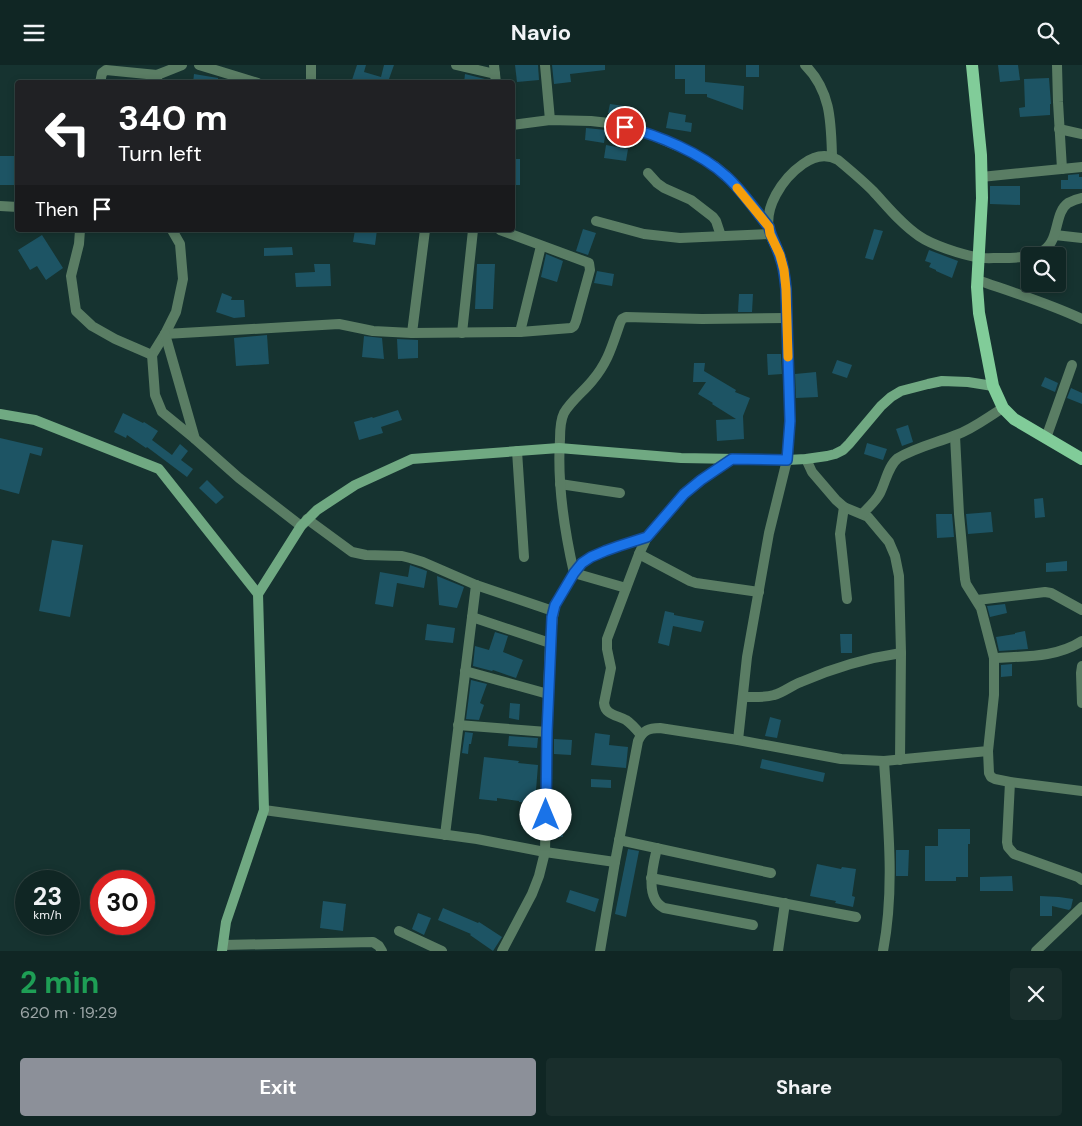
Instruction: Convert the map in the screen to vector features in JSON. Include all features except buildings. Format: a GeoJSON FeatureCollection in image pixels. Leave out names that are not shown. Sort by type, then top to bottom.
{"type":"FeatureCollection","features":[{"type":"Feature","properties":{"kind":"main road"},"geometry":{"type":"LineString","coordinates":[[972,65],[981,155],[982,198],[977,283],[979,313],[993,386],[1004,408],[1014,419],[1082,459]]}},
{"type":"Feature","properties":{"kind":"main road"},"geometry":{"type":"LineString","coordinates":[[223,948],[226,922],[264,810],[258,594],[304,523],[317,510],[355,485],[412,459],[559,448],[681,458],[787,460],[827,456],[843,450],[881,406],[891,397],[902,391],[942,381],[968,382],[993,386]]}},
{"type":"Feature","properties":{"kind":"main road"},"geometry":{"type":"LineString","coordinates":[[0,414],[35,420],[159,469],[258,594]]}},
{"type":"Feature","properties":{"kind":"street"},"geometry":{"type":"LineString","coordinates":[[200,65],[248,80]]}},
{"type":"Feature","properties":{"kind":"street"},"geometry":{"type":"LineString","coordinates":[[311,65],[311,80]]}},
{"type":"Feature","properties":{"kind":"street"},"geometry":{"type":"LineString","coordinates":[[456,65],[495,74]]}},
{"type":"Feature","properties":{"kind":"street"},"geometry":{"type":"LineString","coordinates":[[545,65],[550,120]]}},
{"type":"Feature","properties":{"kind":"street"},"geometry":{"type":"LineString","coordinates":[[805,65],[823,90],[827,100],[831,124],[832,157]]}},
{"type":"Feature","properties":{"kind":"street"},"geometry":{"type":"LineString","coordinates":[[1057,65],[1062,169]]}},
{"type":"Feature","properties":{"kind":"street"},"geometry":{"type":"LineString","coordinates":[[101,80],[105,67],[157,79],[175,66]]}},
{"type":"Feature","properties":{"kind":"street"},"geometry":{"type":"LineString","coordinates":[[515,125],[550,120],[609,123],[642,131],[691,152],[715,166],[728,177],[770,230],[780,255],[786,289],[790,407],[787,460],[769,533],[747,657],[738,740]]}},
{"type":"Feature","properties":{"kind":"street"},"geometry":{"type":"LineString","coordinates":[[1059,129],[1082,134]]}},
{"type":"Feature","properties":{"kind":"street"},"geometry":{"type":"LineString","coordinates":[[770,230],[770,212],[778,190],[794,171],[813,158],[826,155],[838,160],[871,189],[918,236],[936,245],[978,258],[1013,257],[1037,253],[1043,250],[1055,235],[1061,211],[1069,203],[1082,198]]}},
{"type":"Feature","properties":{"kind":"street"},"geometry":{"type":"LineString","coordinates":[[981,177],[1082,167]]}},
{"type":"Feature","properties":{"kind":"street"},"geometry":{"type":"LineString","coordinates":[[648,173],[664,188],[692,200],[713,217],[721,236]]}},
{"type":"Feature","properties":{"kind":"street"},"geometry":{"type":"LineString","coordinates":[[0,206],[15,207]]}},
{"type":"Feature","properties":{"kind":"street"},"geometry":{"type":"LineString","coordinates":[[596,221],[644,233],[680,238],[721,236],[770,230]]}},
{"type":"Feature","properties":{"kind":"street"},"geometry":{"type":"LineString","coordinates":[[80,232],[79,244],[71,276],[76,311],[92,327],[152,355]]}},
{"type":"Feature","properties":{"kind":"street"},"geometry":{"type":"LineString","coordinates":[[173,232],[180,244],[183,279],[176,312],[152,355],[155,395],[162,412],[196,439],[239,478],[304,523],[352,553],[410,558],[476,585],[554,611]]}},
{"type":"Feature","properties":{"kind":"street"},"geometry":{"type":"LineString","coordinates":[[412,333],[425,232]]}},
{"type":"Feature","properties":{"kind":"street"},"geometry":{"type":"LineString","coordinates":[[462,333],[473,232]]}},
{"type":"Feature","properties":{"kind":"street"},"geometry":{"type":"LineString","coordinates":[[165,334],[339,324],[373,331],[412,333],[520,332],[567,329],[574,326],[590,265],[586,261],[505,232]]}},
{"type":"Feature","properties":{"kind":"street"},"geometry":{"type":"LineString","coordinates":[[1055,235],[1082,238]]}},
{"type":"Feature","properties":{"kind":"street"},"geometry":{"type":"LineString","coordinates":[[520,332],[541,246]]}},
{"type":"Feature","properties":{"kind":"street"},"geometry":{"type":"LineString","coordinates":[[977,283],[1044,303],[1082,319]]}},
{"type":"Feature","properties":{"kind":"street"},"geometry":{"type":"LineString","coordinates":[[574,573],[565,533],[560,484],[559,448],[563,414],[592,382],[605,364],[622,319],[626,317],[702,319],[786,318]]}},
{"type":"Feature","properties":{"kind":"street"},"geometry":{"type":"LineString","coordinates":[[165,334],[196,439]]}},
{"type":"Feature","properties":{"kind":"street"},"geometry":{"type":"LineString","coordinates":[[1046,438],[1072,365]]}},
{"type":"Feature","properties":{"kind":"street"},"geometry":{"type":"LineString","coordinates":[[862,514],[879,494],[894,461],[904,454],[966,431],[1004,408]]}},
{"type":"Feature","properties":{"kind":"street"},"geometry":{"type":"LineString","coordinates":[[955,436],[965,579],[984,617],[994,658],[994,695],[988,751],[989,773],[995,779],[1010,782],[1082,791]]}},
{"type":"Feature","properties":{"kind":"street"},"geometry":{"type":"LineString","coordinates":[[517,451],[524,557]]}},
{"type":"Feature","properties":{"kind":"street"},"geometry":{"type":"LineString","coordinates":[[641,735],[629,722],[608,713],[604,708],[610,668],[607,639],[639,553],[647,537],[684,494],[732,459]]}},
{"type":"Feature","properties":{"kind":"street"},"geometry":{"type":"LineString","coordinates":[[806,459],[812,473],[844,507],[868,517],[889,542],[895,556],[899,576],[901,653],[900,760]]}},
{"type":"Feature","properties":{"kind":"street"},"geometry":{"type":"LineString","coordinates":[[560,484],[620,493]]}},
{"type":"Feature","properties":{"kind":"street"},"geometry":{"type":"LineString","coordinates":[[844,507],[840,534],[847,599]]}},
{"type":"Feature","properties":{"kind":"street"},"geometry":{"type":"LineString","coordinates":[[502,951],[532,894],[545,852],[550,643],[555,605],[582,563],[591,557],[647,537]]}},
{"type":"Feature","properties":{"kind":"street"},"geometry":{"type":"LineString","coordinates":[[639,553],[696,583],[759,592]]}},
{"type":"Feature","properties":{"kind":"street"},"geometry":{"type":"LineString","coordinates":[[574,573],[626,588]]}},
{"type":"Feature","properties":{"kind":"street"},"geometry":{"type":"LineString","coordinates":[[445,835],[476,585]]}},
{"type":"Feature","properties":{"kind":"street"},"geometry":{"type":"LineString","coordinates":[[977,600],[1045,592],[1051,593],[1082,610]]}},
{"type":"Feature","properties":{"kind":"street"},"geometry":{"type":"LineString","coordinates":[[472,617],[550,643]]}},
{"type":"Feature","properties":{"kind":"street"},"geometry":{"type":"LineString","coordinates":[[994,658],[1047,655],[1060,652],[1082,641]]}},
{"type":"Feature","properties":{"kind":"street"},"geometry":{"type":"LineString","coordinates":[[743,697],[776,695],[800,682],[822,674],[869,659],[901,653]]}},
{"type":"Feature","properties":{"kind":"street"},"geometry":{"type":"LineString","coordinates":[[1082,666],[1082,703]]}},
{"type":"Feature","properties":{"kind":"street"},"geometry":{"type":"LineString","coordinates":[[465,671],[548,695]]}},
{"type":"Feature","properties":{"kind":"street"},"geometry":{"type":"LineString","coordinates":[[458,725],[547,732]]}},
{"type":"Feature","properties":{"kind":"street"},"geometry":{"type":"LineString","coordinates":[[600,951],[638,741],[641,735],[650,728],[738,740],[841,759],[884,761],[988,751]]}},
{"type":"Feature","properties":{"kind":"street"},"geometry":{"type":"LineString","coordinates":[[883,951],[887,932],[889,854],[884,761]]}},
{"type":"Feature","properties":{"kind":"street"},"geometry":{"type":"LineString","coordinates":[[1010,782],[1007,842],[1010,851],[1082,879]]}},
{"type":"Feature","properties":{"kind":"street"},"geometry":{"type":"LineString","coordinates":[[264,810],[477,839],[545,852],[615,862]]}},
{"type":"Feature","properties":{"kind":"street"},"geometry":{"type":"LineString","coordinates":[[619,840],[771,873]]}},
{"type":"Feature","properties":{"kind":"street"},"geometry":{"type":"LineString","coordinates":[[657,848],[651,878],[654,895],[659,905],[664,908],[754,925]]}},
{"type":"Feature","properties":{"kind":"street"},"geometry":{"type":"LineString","coordinates":[[651,878],[856,917]]}},
{"type":"Feature","properties":{"kind":"street"},"geometry":{"type":"LineString","coordinates":[[778,951],[785,903]]}},
{"type":"Feature","properties":{"kind":"street"},"geometry":{"type":"LineString","coordinates":[[1036,951],[1082,907]]}},
{"type":"Feature","properties":{"kind":"street"},"geometry":{"type":"LineString","coordinates":[[399,931],[442,951]]}},
{"type":"Feature","properties":{"kind":"street"},"geometry":{"type":"LineString","coordinates":[[223,948],[373,942],[382,951]]}},
{"type":"Feature","properties":{"kind":"slow traffic"},"geometry":{"type":"LineString","coordinates":[[737,188],[769,227],[770,234],[780,255],[786,289],[788,357]]}},
{"type":"Feature","properties":{"kind":"route"},"geometry":{"type":"LineString","coordinates":[[546,815],[547,732],[552,617],[555,605],[574,573],[582,563],[591,557],[647,537],[684,494],[732,459],[787,460],[790,421],[786,289],[780,255],[770,234],[769,227],[728,177],[715,166],[691,152],[642,131],[625,127]]}}]}
